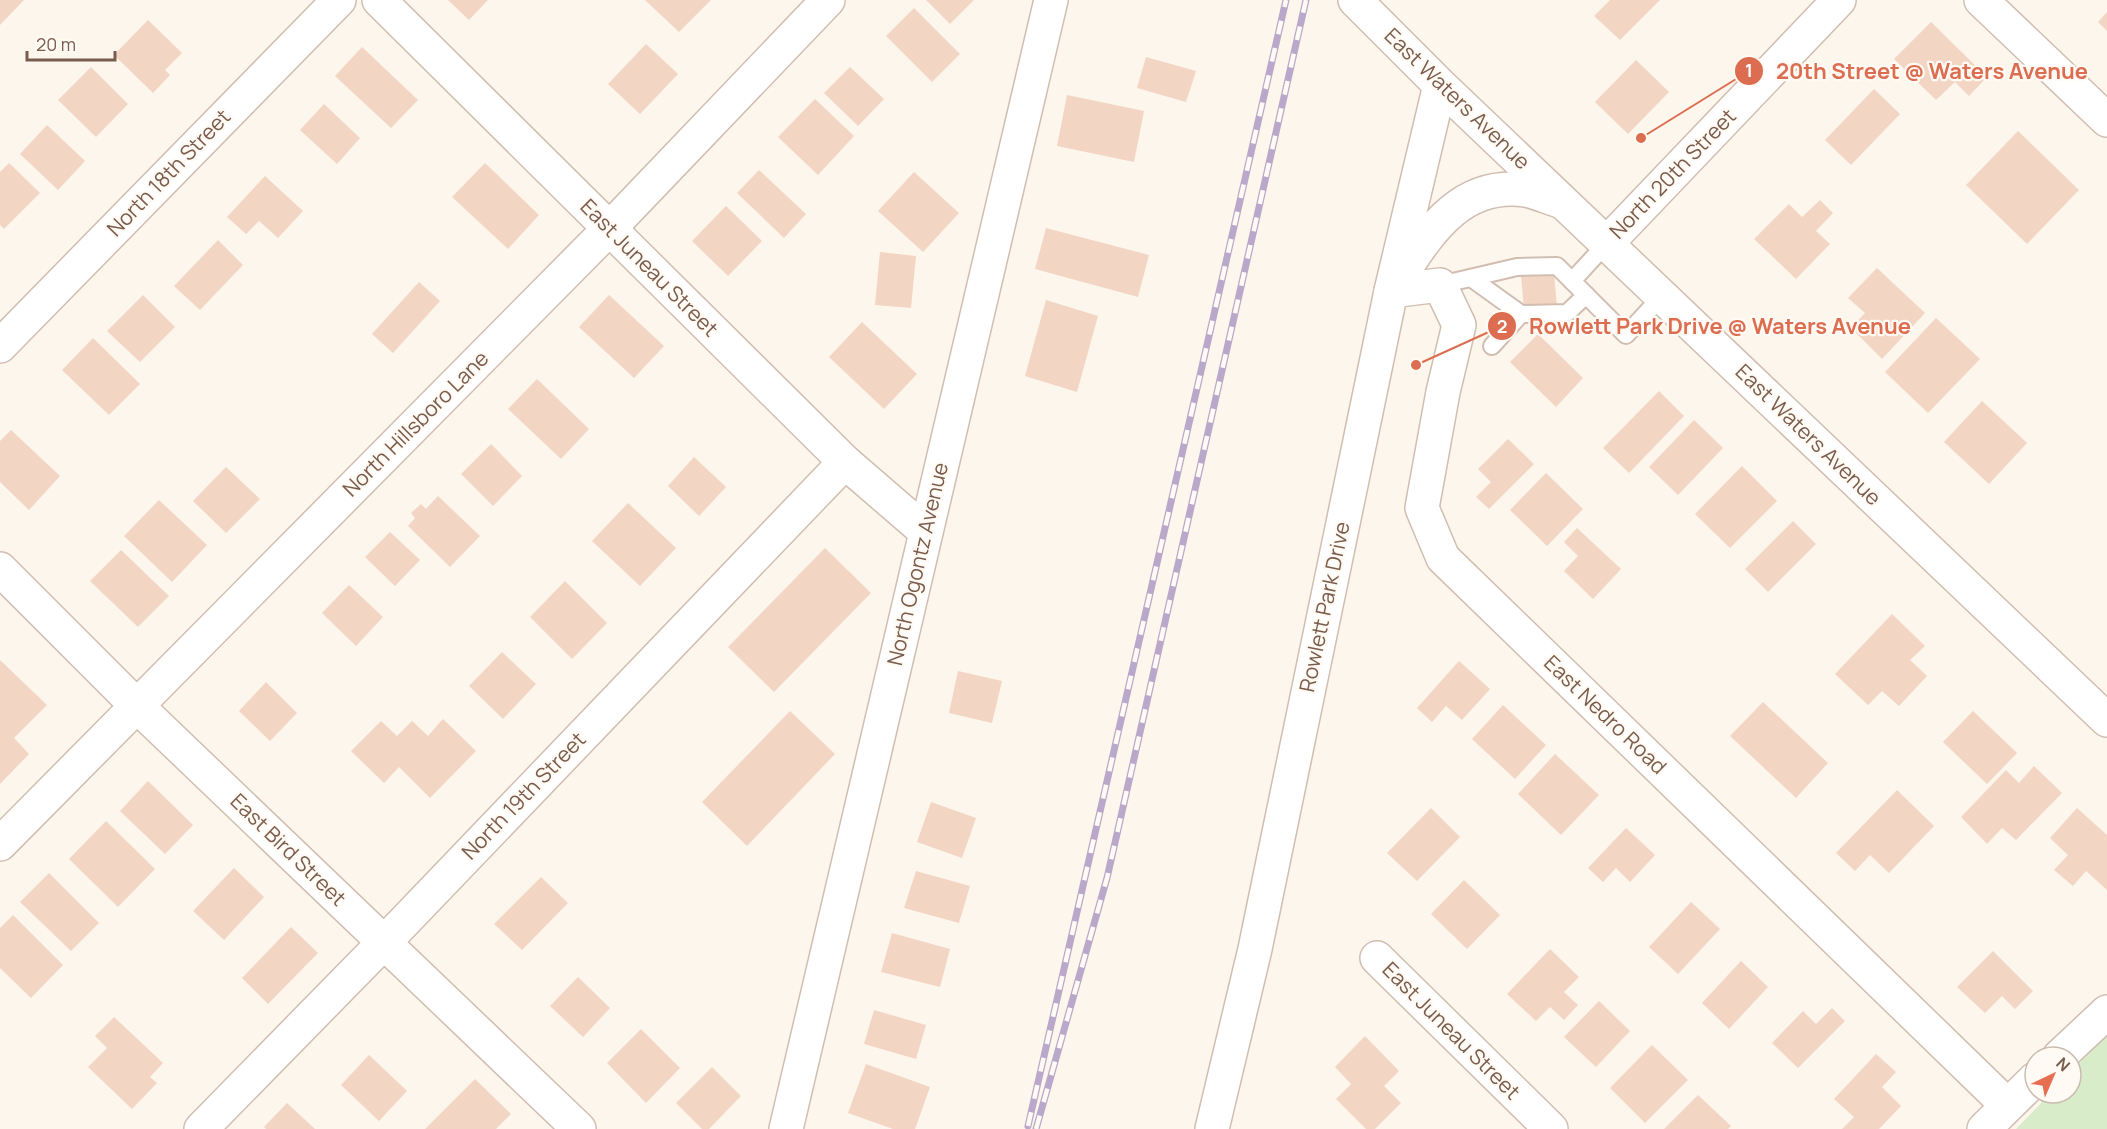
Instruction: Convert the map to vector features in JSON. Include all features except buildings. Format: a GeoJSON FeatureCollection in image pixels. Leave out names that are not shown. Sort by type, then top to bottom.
{"type":"FeatureCollection","features":[{"type":"Feature","properties":{"kind":"street","name":"North 18th Street"},"geometry":{"type":"LineString","coordinates":[[0,346],[339,0]]}},
{"type":"Feature","properties":{"kind":"street","name":"East Juneau Street"},"geometry":{"type":"LineString","coordinates":[[379,0],[845,462],[925,531]]}},
{"type":"Feature","properties":{"kind":"street","name":"North Hillsboro Lane"},"geometry":{"type":"LineString","coordinates":[[0,844],[609,229],[828,0]]}},
{"type":"Feature","properties":{"kind":"street","name":"North Ogontz Avenue"},"geometry":{"type":"LineString","coordinates":[[786,1129],[1051,0]]}},
{"type":"Feature","properties":{"kind":"street","name":"East Waters Avenue"},"geometry":{"type":"LineString","coordinates":[[1355,0],[1440,85],[2107,720]]}},
{"type":"Feature","properties":{"kind":"street","name":"North 20th Street"},"geometry":{"type":"LineString","coordinates":[[1607,243],[1839,0]]}},
{"type":"Feature","properties":{"kind":"street"},"geometry":{"type":"LineString","coordinates":[[1981,0],[2107,120]]}},
{"type":"Feature","properties":{"kind":"street","name":"Rowlett Park Drive"},"geometry":{"type":"LineString","coordinates":[[1212,1129],[1255,949],[1391,291],[1440,85]]}},
{"type":"Feature","properties":{"kind":"street"},"geometry":{"type":"LineString","coordinates":[[1391,291],[1425,237],[1452,210],[1477,195],[1500,189],[1527,190],[1564,203]]}},
{"type":"Feature","properties":{"kind":"street"},"geometry":{"type":"LineString","coordinates":[[1391,291],[1455,281]]}},
{"type":"Feature","properties":{"kind":"street","name":"East Nedro Road"},"geometry":{"type":"LineString","coordinates":[[1455,281],[1459,325],[1443,392],[1422,508],[1443,558],[2007,1105]]}},
{"type":"Feature","properties":{"kind":"street","name":"North 19th Street"},"geometry":{"type":"LineString","coordinates":[[201,1129],[845,462]]}},
{"type":"Feature","properties":{"kind":"street","name":"East Bird Street"},"geometry":{"type":"LineString","coordinates":[[0,569],[137,705],[579,1129]]}},
{"type":"Feature","properties":{"kind":"street","name":"East Juneau Street"},"geometry":{"type":"LineString","coordinates":[[1377,958],[1551,1129]]}},
{"type":"Feature","properties":{"kind":"street"},"geometry":{"type":"LineString","coordinates":[[2072,1045],[2107,1012]]}},
{"type":"Feature","properties":{"kind":"street"},"geometry":{"type":"LineString","coordinates":[[1984,1129],[2023,1090]]}},
{"type":"Feature","properties":{"kind":"lane"},"geometry":{"type":"LineString","coordinates":[[1572,281],[1607,243]]}},
{"type":"Feature","properties":{"kind":"lane"},"geometry":{"type":"LineString","coordinates":[[1455,281],[1517,267],[1557,266],[1626,335],[1662,296]]}},
{"type":"Feature","properties":{"kind":"lane"},"geometry":{"type":"LineString","coordinates":[[1455,281],[1521,314],[1567,313],[1586,295]]}},
{"type":"Feature","properties":{"kind":"lane"},"geometry":{"type":"LineString","coordinates":[[1492,346],[1521,314]]}},
{"type":"Feature","properties":{"kind":"green space"},"geometry":{"type":"Polygon","coordinates":[[[2107,1035],[2107,1129],[2016,1129],[2039,1105],[2083,1105],[2083,1060],[2107,1035]]]}},
{"type":"Feature","properties":{"kind":"railway"},"geometry":{"type":"LineString","coordinates":[[1028,1126],[1286,0]]}},
{"type":"Feature","properties":{"kind":"railway"},"geometry":{"type":"LineString","coordinates":[[1036,1129],[1107,878],[1306,0]]}},
{"type":"Feature","properties":{"kind":"place","name":"20th Street @ Waters Avenue"},"geometry":{"type":"Point","coordinates":[1641,138]}},
{"type":"Feature","properties":{"kind":"place","name":"Rowlett Park Drive @ Waters Avenue"},"geometry":{"type":"Point","coordinates":[1416,365]}}]}
